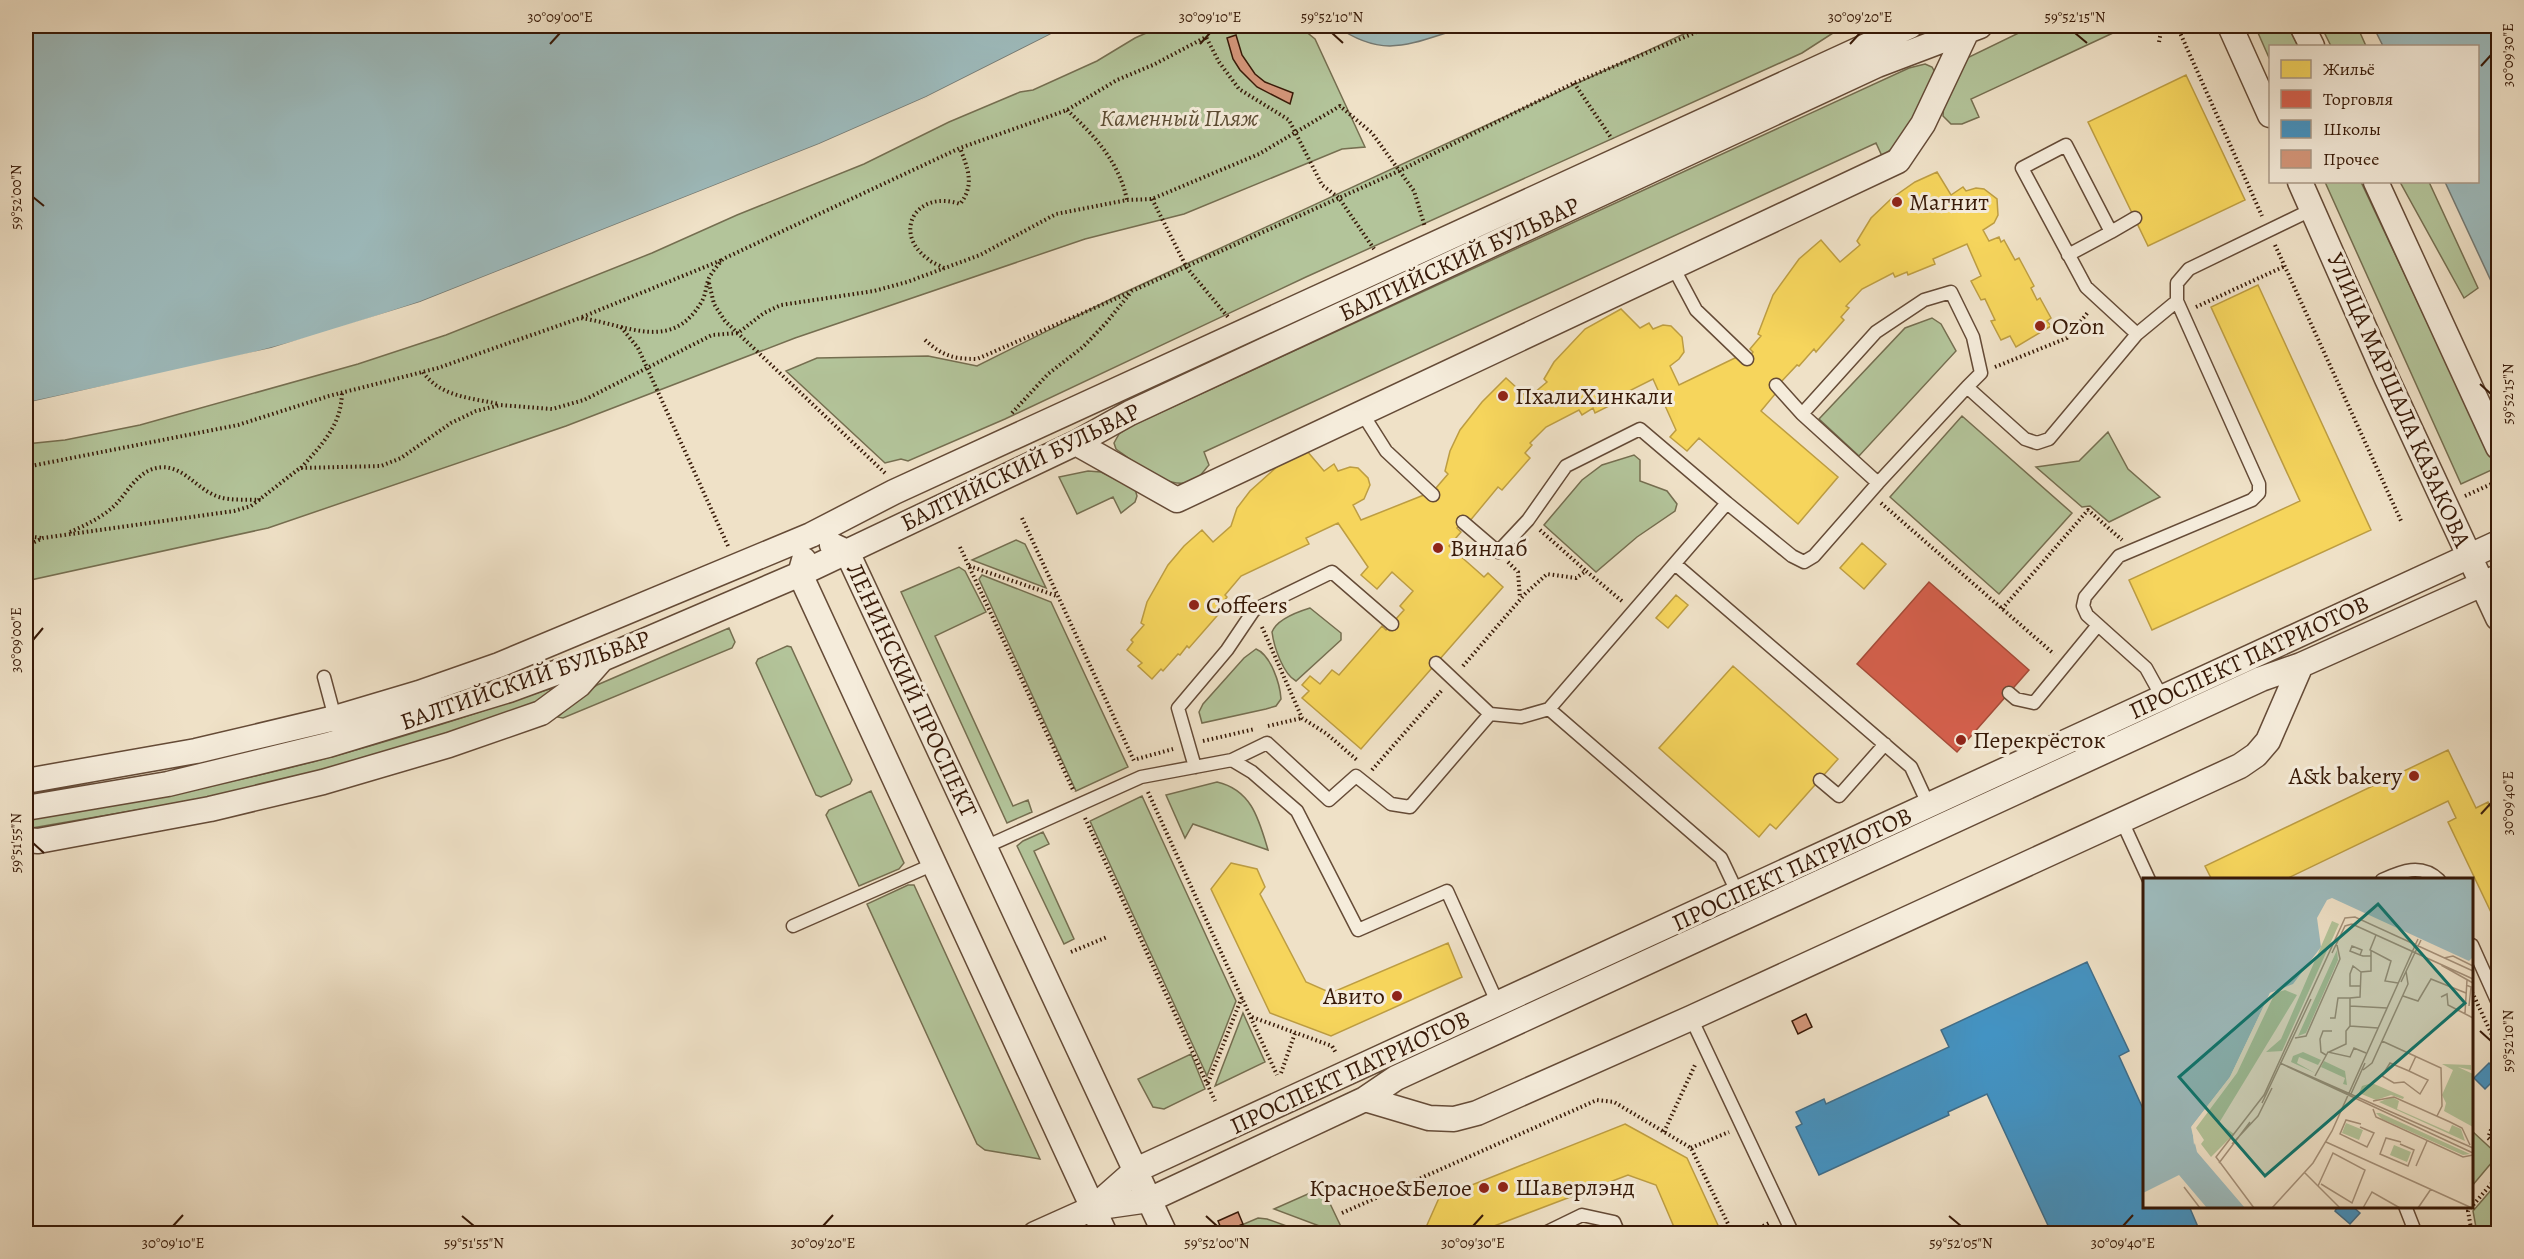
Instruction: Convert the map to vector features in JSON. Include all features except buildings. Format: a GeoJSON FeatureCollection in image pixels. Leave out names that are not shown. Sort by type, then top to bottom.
{"type":"FeatureCollection","features":[{"type":"Feature","properties":{"kind":"street","name":"БАЛТИЙСКИЙ БУЛЬВАР"},"geometry":{"type":"LineString","coordinates":[[26,781],[196,752],[335,718],[499,665],[811,535],[894,492],[1910,26]]}},
{"type":"Feature","properties":{"kind":"street"},"geometry":{"type":"LineString","coordinates":[[2230,26],[2269,111]]}},
{"type":"Feature","properties":{"kind":"street"},"geometry":{"type":"LineString","coordinates":[[2302,26],[2312,45]]}},
{"type":"Feature","properties":{"kind":"street","name":"БАЛТИЙСКИЙ БУЛЬВАР"},"geometry":{"type":"LineString","coordinates":[[26,808],[168,784],[328,745],[602,659],[800,574],[1076,443],[1141,408],[1855,75],[1973,28]]}},
{"type":"Feature","properties":{"kind":"street"},"geometry":{"type":"LineString","coordinates":[[1076,443],[1177,500],[1898,161],[1923,124],[1973,28]]}},
{"type":"Feature","properties":{"kind":"street","name":"УЛИЦА МАРШАЛА КАЗАКОВА"},"geometry":{"type":"LineString","coordinates":[[2300,183],[2387,379],[2470,556],[2491,581],[2499,618]]}},
{"type":"Feature","properties":{"kind":"street"},"geometry":{"type":"LineString","coordinates":[[2376,183],[2499,447]]}},
{"type":"Feature","properties":{"kind":"street","name":"ЛЕНИНСКИЙ ПРОСПЕКТ"},"geometry":{"type":"LineString","coordinates":[[811,535],[847,552],[1165,1233]]}},
{"type":"Feature","properties":{"kind":"street"},"geometry":{"type":"LineString","coordinates":[[811,535],[800,574],[1105,1233]]}},
{"type":"Feature","properties":{"kind":"street","name":"ПРОСПЕКТ ПАТРИОТОВ"},"geometry":{"type":"LineString","coordinates":[[1093,1208],[1136,1170],[2499,543]]}},
{"type":"Feature","properties":{"kind":"street","name":"ПРОСПЕКТ ПАТРИОТОВ"},"geometry":{"type":"LineString","coordinates":[[1035,1233],[1093,1208],[1149,1200],[1365,1099],[1396,1078],[2250,684],[2301,665],[2491,581]]}},
{"type":"Feature","properties":{"kind":"street"},"geometry":{"type":"LineString","coordinates":[[26,840],[38,841],[199,811],[323,782],[449,745],[541,713],[579,685],[602,659]]}},
{"type":"Feature","properties":{"kind":"street"},"geometry":{"type":"LineString","coordinates":[[1365,1099],[1429,1118],[1454,1119],[1477,1113],[1691,1018],[2240,766],[2256,755],[2268,741],[2301,665]]}},
{"type":"Feature","properties":{"kind":"lane"},"geometry":{"type":"LineString","coordinates":[[2111,232],[2066,145],[2022,168],[2086,287],[2137,334]]}},
{"type":"Feature","properties":{"kind":"lane"},"geometry":{"type":"LineString","coordinates":[[2162,698],[2146,668],[2087,615],[2083,606],[2085,597],[2119,556],[2252,500],[2259,493],[2259,484],[2177,301],[2176,283],[2189,269],[2313,209]]}},
{"type":"Feature","properties":{"kind":"lane"},"geometry":{"type":"LineString","coordinates":[[2068,255],[2135,218]]}},
{"type":"Feature","properties":{"kind":"lane"},"geometry":{"type":"LineString","coordinates":[[1673,267],[1696,310],[1747,359]]}},
{"type":"Feature","properties":{"kind":"lane"},"geometry":{"type":"LineString","coordinates":[[1463,522],[1498,552],[1528,520],[1566,466],[1640,429],[1792,556],[1804,562],[1814,556],[1981,373],[1974,337],[1951,292],[1924,300],[1876,332],[1802,414]]}},
{"type":"Feature","properties":{"kind":"lane"},"geometry":{"type":"LineString","coordinates":[[1967,387],[2025,439],[2037,443],[2049,440],[2137,334],[2177,301]]}},
{"type":"Feature","properties":{"kind":"lane"},"geometry":{"type":"LineString","coordinates":[[1776,385],[1874,488]]}},
{"type":"Feature","properties":{"kind":"lane"},"geometry":{"type":"LineString","coordinates":[[1362,413],[1386,451],[1433,495]]}},
{"type":"Feature","properties":{"kind":"lane"},"geometry":{"type":"LineString","coordinates":[[1436,663],[1490,714],[1521,717],[1549,709],[1727,503]]}},
{"type":"Feature","properties":{"kind":"lane"},"geometry":{"type":"LineString","coordinates":[[1675,564],[1911,767],[1929,806]]}},
{"type":"Feature","properties":{"kind":"lane"},"geometry":{"type":"LineString","coordinates":[[1195,767],[1178,708],[1227,650],[1254,610],[1332,572],[1392,624]]}},
{"type":"Feature","properties":{"kind":"lane"},"geometry":{"type":"LineString","coordinates":[[2009,693],[2016,699],[2034,704],[2098,625]]}},
{"type":"Feature","properties":{"kind":"lane"},"geometry":{"type":"LineString","coordinates":[[324,677],[335,718]]}},
{"type":"Feature","properties":{"kind":"lane"},"geometry":{"type":"LineString","coordinates":[[1549,709],[1721,858],[1738,894]]}},
{"type":"Feature","properties":{"kind":"lane"},"geometry":{"type":"LineString","coordinates":[[985,847],[1141,777],[1232,760],[1267,743],[1329,800],[1356,776],[1391,804],[1410,807],[1490,714]]}},
{"type":"Feature","properties":{"kind":"lane"},"geometry":{"type":"LineString","coordinates":[[1820,780],[1839,796],[1885,744]]}},
{"type":"Feature","properties":{"kind":"lane"},"geometry":{"type":"LineString","coordinates":[[1232,760],[1252,772],[1297,811],[1358,930],[1447,891],[1498,1004]]}},
{"type":"Feature","properties":{"kind":"lane"},"geometry":{"type":"LineString","coordinates":[[2121,819],[2149,878]]}},
{"type":"Feature","properties":{"kind":"lane"},"geometry":{"type":"LineString","coordinates":[[793,926],[934,864]]}},
{"type":"Feature","properties":{"kind":"lane"},"geometry":{"type":"LineString","coordinates":[[2384,878],[2404,870],[2420,869],[2438,878]]}},
{"type":"Feature","properties":{"kind":"lane"},"geometry":{"type":"LineString","coordinates":[[2473,947],[2499,1003]]}},
{"type":"Feature","properties":{"kind":"lane"},"geometry":{"type":"LineString","coordinates":[[1691,1018],[1793,1233]]}},
{"type":"Feature","properties":{"kind":"lane"},"geometry":{"type":"LineString","coordinates":[[2406,1208],[2416,1233]]}},
{"type":"Feature","properties":{"kind":"lane"},"geometry":{"type":"LineString","coordinates":[[1543,1233],[1582,1215],[1614,1222],[1619,1233]]}},
{"type":"Feature","properties":{"kind":"path"},"geometry":{"type":"LineString","coordinates":[[925,340],[941,354],[961,359],[977,359],[1187,268],[1400,171],[1574,83],[1712,26]]}},
{"type":"Feature","properties":{"kind":"path"},"geometry":{"type":"LineString","coordinates":[[2159,42],[2162,26]]}},
{"type":"Feature","properties":{"kind":"path"},"geometry":{"type":"LineString","coordinates":[[2176,26],[2402,523]]}},
{"type":"Feature","properties":{"kind":"path"},"geometry":{"type":"LineString","coordinates":[[26,467],[238,425],[342,393],[423,372],[580,318],[723,260],[960,148],[1067,110],[1117,80],[1153,65],[1206,37],[1219,62],[1239,89],[1289,120],[1322,185],[1339,198],[1375,250]]}},
{"type":"Feature","properties":{"kind":"path"},"geometry":{"type":"LineString","coordinates":[[1574,83],[1614,142]]}},
{"type":"Feature","properties":{"kind":"path"},"geometry":{"type":"LineString","coordinates":[[423,372],[428,380],[455,395],[500,405],[552,408],[584,400],[712,335],[738,333],[764,313],[781,305],[874,291],[907,282],[980,255],[1056,214],[1127,200],[1152,199],[1259,154],[1340,106],[1372,133],[1400,171],[1414,191],[1425,227]]}},
{"type":"Feature","properties":{"kind":"path"},"geometry":{"type":"LineString","coordinates":[[1067,110],[1106,150],[1123,180],[1127,200]]}},
{"type":"Feature","properties":{"kind":"path"},"geometry":{"type":"LineString","coordinates":[[944,268],[927,259],[917,249],[910,235],[911,220],[918,210],[931,202],[946,199],[960,204],[965,198],[971,182],[960,148]]}},
{"type":"Feature","properties":{"kind":"path"},"geometry":{"type":"LineString","coordinates":[[1152,199],[1187,268],[1229,318]]}},
{"type":"Feature","properties":{"kind":"path"},"geometry":{"type":"LineString","coordinates":[[580,318],[604,321],[655,334],[675,328],[691,316],[703,300],[709,278],[723,260]]}},
{"type":"Feature","properties":{"kind":"path"},"geometry":{"type":"LineString","coordinates":[[2182,313],[2285,266]]}},
{"type":"Feature","properties":{"kind":"path"},"geometry":{"type":"LineString","coordinates":[[709,278],[714,304],[725,321],[887,476]]}},
{"type":"Feature","properties":{"kind":"path"},"geometry":{"type":"LineString","coordinates":[[1008,417],[1048,374],[1083,347],[1132,291]]}},
{"type":"Feature","properties":{"kind":"path"},"geometry":{"type":"LineString","coordinates":[[1981,373],[2067,338],[2098,300]]}},
{"type":"Feature","properties":{"kind":"path"},"geometry":{"type":"LineString","coordinates":[[621,327],[638,348],[728,547]]}},
{"type":"Feature","properties":{"kind":"path"},"geometry":{"type":"LineString","coordinates":[[26,546],[43,538],[234,511],[251,506],[300,468],[335,427],[340,415],[342,393]]}},
{"type":"Feature","properties":{"kind":"path"},"geometry":{"type":"LineString","coordinates":[[300,468],[381,466],[401,458],[451,423],[476,411],[500,405]]}},
{"type":"Feature","properties":{"kind":"path"},"geometry":{"type":"LineString","coordinates":[[67,534],[87,524],[116,504],[149,470],[166,467],[184,472],[203,491],[222,498],[261,500]]}},
{"type":"Feature","properties":{"kind":"path"},"geometry":{"type":"LineString","coordinates":[[2458,499],[2499,481]]}},
{"type":"Feature","properties":{"kind":"path"},"geometry":{"type":"LineString","coordinates":[[1874,488],[2002,609],[2066,664]]}},
{"type":"Feature","properties":{"kind":"path"},"geometry":{"type":"LineString","coordinates":[[2002,609],[2088,510],[2133,550]]}},
{"type":"Feature","properties":{"kind":"path"},"geometry":{"type":"LineString","coordinates":[[1022,518],[1279,1074],[1295,1033]]}},
{"type":"Feature","properties":{"kind":"path"},"geometry":{"type":"LineString","coordinates":[[26,536],[43,538]]}},
{"type":"Feature","properties":{"kind":"path"},"geometry":{"type":"LineString","coordinates":[[1547,536],[1587,571]]}},
{"type":"Feature","properties":{"kind":"path"},"geometry":{"type":"LineString","coordinates":[[960,547],[1215,1101]]}},
{"type":"Feature","properties":{"kind":"path"},"geometry":{"type":"LineString","coordinates":[[1498,552],[1518,572],[1520,599]]}},
{"type":"Feature","properties":{"kind":"path"},"geometry":{"type":"LineString","coordinates":[[969,566],[1058,596]]}},
{"type":"Feature","properties":{"kind":"path"},"geometry":{"type":"LineString","coordinates":[[1133,760],[1302,718]]}},
{"type":"Feature","properties":{"kind":"path"},"geometry":{"type":"LineString","coordinates":[[1071,952],[1107,937]]}},
{"type":"Feature","properties":{"kind":"path"},"geometry":{"type":"LineString","coordinates":[[2473,994],[2499,1048]]}},
{"type":"Feature","properties":{"kind":"path"},"geometry":{"type":"LineString","coordinates":[[1208,1083],[1242,997]]}},
{"type":"Feature","properties":{"kind":"path"},"geometry":{"type":"LineString","coordinates":[[1251,1017],[1332,1046],[1336,1053]]}},
{"type":"Feature","properties":{"kind":"path"},"geometry":{"type":"LineString","coordinates":[[1664,1132],[1704,1045]]}},
{"type":"Feature","properties":{"kind":"path"},"geometry":{"type":"LineString","coordinates":[[1342,1213],[1596,1100],[1614,1102],[1691,1148],[1733,1233]]}},
{"type":"Feature","properties":{"kind":"path"},"geometry":{"type":"LineString","coordinates":[[2497,1147],[2488,1138],[2499,1110]]}},
{"type":"Feature","properties":{"kind":"path"},"geometry":{"type":"LineString","coordinates":[[1691,1148],[1741,1127]]}},
{"type":"Feature","properties":{"kind":"path"},"geometry":{"type":"LineString","coordinates":[[2497,1147],[2499,1137]]}},
{"type":"Feature","properties":{"kind":"path"},"geometry":{"type":"LineString","coordinates":[[2473,1205],[2499,1176]]}},
{"type":"Feature","properties":{"kind":"path"},"geometry":{"type":"LineString","coordinates":[[2471,1208],[2468,1211],[2472,1233]]}},
{"type":"Feature","properties":{"kind":"path"},"geometry":{"type":"LineString","coordinates":[[1747,1233],[1784,1216]]}},
{"type":"Feature","properties":{"kind":"green space","name":"Каменный Пляж"},"geometry":{"type":"Polygon","coordinates":[[[1162,26],[1299,26],[1315,39],[1365,147],[1342,149],[1184,214],[1085,239],[795,338],[566,426],[268,528],[26,581],[26,444],[65,440],[140,425],[358,364],[446,335],[652,253],[737,215],[864,164],[949,122],[1020,92],[1033,90],[1097,61],[1135,38],[1162,26]]]}},
{"type":"Feature","properties":{"kind":"green space"},"geometry":{"type":"Polygon","coordinates":[[[1701,26],[1844,26],[1802,53],[1306,277],[1005,419],[908,461],[901,459],[885,463],[786,371],[817,358],[928,356],[977,366],[1119,295],[1701,26]]]}},
{"type":"Feature","properties":{"kind":"green space"},"geometry":{"type":"Polygon","coordinates":[[[2033,26],[2128,26],[1971,99],[1979,117],[1962,124],[1951,124],[1943,116],[1944,102],[1967,58],[2033,26]]]}},
{"type":"Feature","properties":{"kind":"green space"},"geometry":{"type":"Polygon","coordinates":[[[2255,26],[2288,26],[2298,45],[2269,45],[2269,58],[2255,26]]]}},
{"type":"Feature","properties":{"kind":"green space"},"geometry":{"type":"Polygon","coordinates":[[[2321,26],[2357,26],[2366,45],[2330,45],[2321,26]]]}},
{"type":"Feature","properties":{"kind":"green space"},"geometry":{"type":"Polygon","coordinates":[[[1925,64],[1932,67],[1936,74],[1934,84],[1897,145],[1882,156],[1876,143],[1204,452],[1209,465],[1198,478],[1186,483],[1176,483],[1154,475],[1116,449],[1114,443],[1119,434],[1131,426],[1909,68],[1925,64]]]}},
{"type":"Feature","properties":{"kind":"green space"},"geometry":{"type":"Polygon","coordinates":[[[2325,183],[2361,183],[2496,468],[2461,484],[2325,183]]]}},
{"type":"Feature","properties":{"kind":"green space"},"geometry":{"type":"Polygon","coordinates":[[[2401,183],[2429,183],[2478,288],[2464,298],[2401,183]]]}},
{"type":"Feature","properties":{"kind":"green space"},"geometry":{"type":"Polygon","coordinates":[[[1932,318],[1941,324],[1956,351],[1859,456],[1819,419],[1905,328],[1932,318]]]}},
{"type":"Feature","properties":{"kind":"green space"},"geometry":{"type":"Polygon","coordinates":[[[1962,416],[2072,513],[1999,594],[1890,497],[1962,416]]]}},
{"type":"Feature","properties":{"kind":"green space"},"geometry":{"type":"Polygon","coordinates":[[[2108,432],[2128,469],[2160,497],[2109,522],[2090,506],[2082,507],[2036,467],[2079,461],[2108,432]]]}},
{"type":"Feature","properties":{"kind":"green space"},"geometry":{"type":"Polygon","coordinates":[[[1634,455],[1640,460],[1640,481],[1667,491],[1677,504],[1675,511],[1637,537],[1596,572],[1544,525],[1582,480],[1602,465],[1634,455]]]}},
{"type":"Feature","properties":{"kind":"green space"},"geometry":{"type":"Polygon","coordinates":[[[1088,471],[1101,472],[1135,489],[1137,496],[1135,502],[1121,513],[1113,497],[1077,514],[1059,477],[1088,471]]]}},
{"type":"Feature","properties":{"kind":"green space"},"geometry":{"type":"Polygon","coordinates":[[[1016,540],[1025,544],[1046,588],[972,560],[1016,540]]]}},
{"type":"Feature","properties":{"kind":"green space"},"geometry":{"type":"Polygon","coordinates":[[[959,567],[965,571],[986,612],[935,636],[1013,806],[1028,800],[1032,812],[1007,823],[901,592],[959,567]]]}},
{"type":"Feature","properties":{"kind":"green space"},"geometry":{"type":"Polygon","coordinates":[[[982,575],[1051,602],[1128,767],[1076,791],[979,579],[982,575]]]}},
{"type":"Feature","properties":{"kind":"green space"},"geometry":{"type":"Polygon","coordinates":[[[1310,608],[1341,633],[1341,640],[1296,681],[1291,678],[1283,666],[1272,632],[1278,623],[1310,608]]]}},
{"type":"Feature","properties":{"kind":"green space"},"geometry":{"type":"Polygon","coordinates":[[[729,628],[735,642],[732,648],[563,718],[558,717],[577,698],[597,685],[729,628]]]}},
{"type":"Feature","properties":{"kind":"green space"},"geometry":{"type":"Polygon","coordinates":[[[787,646],[791,647],[852,780],[850,784],[821,797],[816,795],[756,663],[758,659],[787,646]]]}},
{"type":"Feature","properties":{"kind":"green space"},"geometry":{"type":"Polygon","coordinates":[[[1256,649],[1266,657],[1277,678],[1281,699],[1276,706],[1202,723],[1199,712],[1203,704],[1244,658],[1256,649]]]}},
{"type":"Feature","properties":{"kind":"green space"},"geometry":{"type":"Polygon","coordinates":[[[552,688],[551,692],[537,703],[445,735],[319,771],[207,798],[26,829],[26,820],[208,786],[316,761],[405,736],[552,688]]]}},
{"type":"Feature","properties":{"kind":"green space"},"geometry":{"type":"Polygon","coordinates":[[[1217,782],[1229,786],[1246,799],[1257,817],[1268,850],[1193,824],[1185,838],[1166,795],[1217,782]]]}},
{"type":"Feature","properties":{"kind":"green space"},"geometry":{"type":"Polygon","coordinates":[[[871,791],[904,863],[899,869],[859,886],[826,815],[829,810],[871,791]]]}},
{"type":"Feature","properties":{"kind":"green space"},"geometry":{"type":"Polygon","coordinates":[[[1142,796],[1236,1001],[1207,1076],[1090,821],[1142,796]]]}},
{"type":"Feature","properties":{"kind":"green space"},"geometry":{"type":"Polygon","coordinates":[[[1043,832],[1049,844],[1034,851],[1074,939],[1064,944],[1017,846],[1043,832]]]}},
{"type":"Feature","properties":{"kind":"green space"},"geometry":{"type":"Polygon","coordinates":[[[908,885],[914,885],[1040,1159],[985,1150],[977,1144],[867,904],[908,885]]]}},
{"type":"Feature","properties":{"kind":"green space"},"geometry":{"type":"Polygon","coordinates":[[[1243,1013],[1265,1062],[1215,1086],[1243,1013]]]}},
{"type":"Feature","properties":{"kind":"green space"},"geometry":{"type":"Polygon","coordinates":[[[1191,1054],[1205,1089],[1164,1109],[1153,1107],[1138,1079],[1191,1054]]]}},
{"type":"Feature","properties":{"kind":"green space"},"geometry":{"type":"Polygon","coordinates":[[[2473,1132],[2498,1155],[2473,1185],[2473,1132]]]}},
{"type":"Feature","properties":{"kind":"green space"},"geometry":{"type":"Polygon","coordinates":[[[2498,1182],[2498,1233],[2477,1233],[2473,1211],[2498,1182]]]}},
{"type":"Feature","properties":{"kind":"green space"},"geometry":{"type":"Polygon","coordinates":[[[1319,1189],[1324,1191],[1344,1233],[1338,1233],[1274,1209],[1319,1189]]]}},
{"type":"Feature","properties":{"kind":"green space"},"geometry":{"type":"Polygon","coordinates":[[[1258,1218],[1267,1219],[1306,1233],[1223,1233],[1258,1218]]]}},
{"type":"Feature","properties":{"kind":"water"},"geometry":{"type":"Polygon","coordinates":[[[26,26],[1067,26],[926,97],[819,144],[420,302],[320,335],[218,362],[26,403],[26,26]]]}},
{"type":"Feature","properties":{"kind":"water"},"geometry":{"type":"Polygon","coordinates":[[[1336,26],[1469,26],[1416,42],[1386,46],[1354,37],[1336,26]]]}},
{"type":"Feature","properties":{"kind":"water"},"geometry":{"type":"Polygon","coordinates":[[[2373,26],[2498,26],[2498,296],[2445,183],[2479,183],[2479,45],[2382,45],[2373,26]]]}},
{"type":"Feature","properties":{"kind":"pier"},"geometry":{"type":"Polygon","coordinates":[[[1070,26],[996,65],[857,131],[421,305],[321,337],[218,365],[26,406],[26,403],[271,348],[420,302],[819,144],[926,97],[1070,26]]]}},
{"type":"Feature","properties":{"kind":"place","name":"Магнит"},"geometry":{"type":"Point","coordinates":[1897,202]}},
{"type":"Feature","properties":{"kind":"place","name":"Ozon"},"geometry":{"type":"Point","coordinates":[2040,326]}},
{"type":"Feature","properties":{"kind":"place","name":"ПхалиХинкали"},"geometry":{"type":"Point","coordinates":[1503,396]}},
{"type":"Feature","properties":{"kind":"place","name":"Винлаб"},"geometry":{"type":"Point","coordinates":[1438,548]}},
{"type":"Feature","properties":{"kind":"place","name":"Coffeers"},"geometry":{"type":"Point","coordinates":[1194,605]}},
{"type":"Feature","properties":{"kind":"place","name":"Перекрёсток"},"geometry":{"type":"Point","coordinates":[1961,740]}},
{"type":"Feature","properties":{"kind":"place","name":"A&k bakery"},"geometry":{"type":"Point","coordinates":[2414,776]}},
{"type":"Feature","properties":{"kind":"place","name":"Авито"},"geometry":{"type":"Point","coordinates":[1397,996]}},
{"type":"Feature","properties":{"kind":"place","name":"Шаверлэнд"},"geometry":{"type":"Point","coordinates":[1503,1187]}},
{"type":"Feature","properties":{"kind":"place","name":"Красное&Белое"},"geometry":{"type":"Point","coordinates":[1484,1188]}}]}
